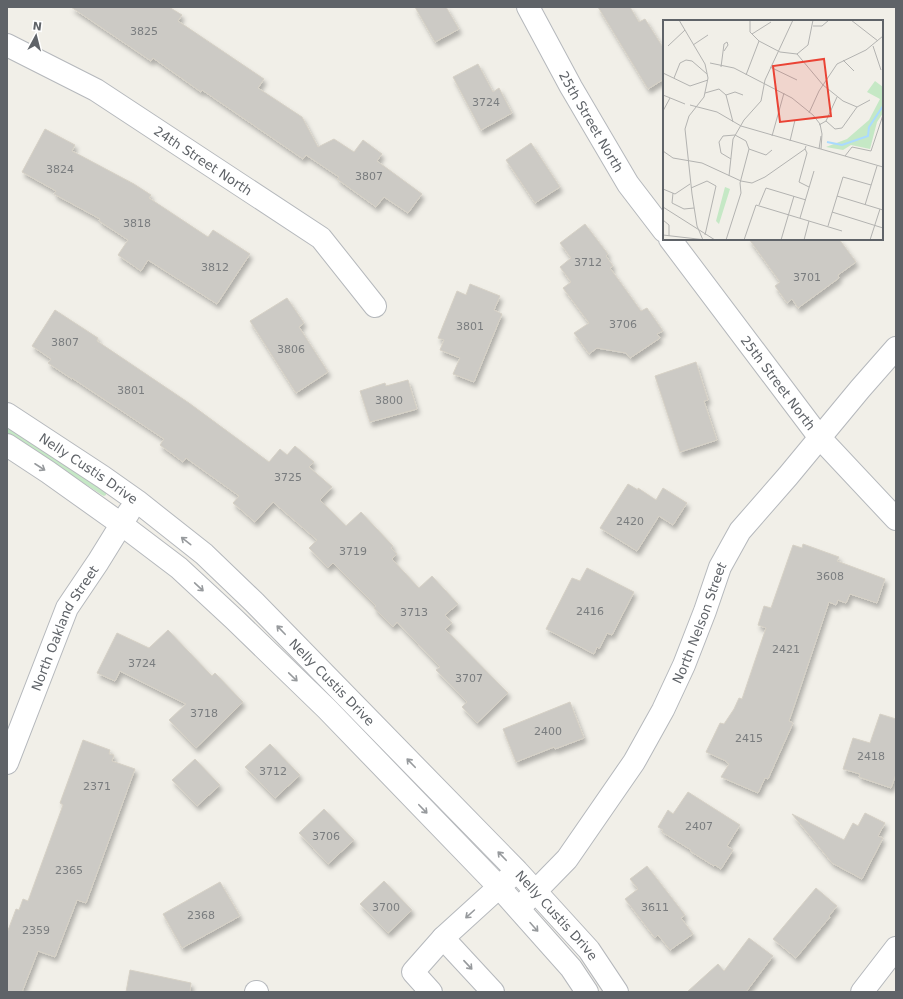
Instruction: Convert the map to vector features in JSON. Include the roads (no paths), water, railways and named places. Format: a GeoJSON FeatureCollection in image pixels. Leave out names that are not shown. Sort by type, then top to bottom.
{"type":"FeatureCollection","features":[{"type":"Feature","properties":{"kind":"street","name":"25th Street North"},"geometry":{"type":"LineString","coordinates":[[528,7],[571,87],[628,184],[663,231]]}},
{"type":"Feature","properties":{"kind":"street","name":"24th Street North"},"geometry":{"type":"LineString","coordinates":[[7,45],[96,90],[320,238],[375,306]]}},
{"type":"Feature","properties":{"kind":"street","name":"25th Street North"},"geometry":{"type":"LineString","coordinates":[[671,240],[820,438],[896,520]]}},
{"type":"Feature","properties":{"kind":"street","name":"North Nelson Street"},"geometry":{"type":"LineString","coordinates":[[519,909],[567,859],[634,762],[663,710],[684,665],[720,567],[740,531],[896,348]]}},
{"type":"Feature","properties":{"kind":"street","name":"Nelly Custis Drive"},"geometry":{"type":"LineString","coordinates":[[7,414],[137,501],[204,554],[254,602],[536,891],[589,950],[617,992]]}},
{"type":"Feature","properties":{"kind":"street","name":"Nelly Custis Drive"},"geometry":{"type":"LineString","coordinates":[[7,445],[122,524],[179,568],[240,625],[327,710],[519,909],[571,968],[587,992]]}},
{"type":"Feature","properties":{"kind":"street","name":"North Oakland Street"},"geometry":{"type":"LineString","coordinates":[[7,763],[67,608],[137,501]]}},
{"type":"Feature","properties":{"kind":"street"},"geometry":{"type":"LineString","coordinates":[[431,992],[413,972],[443,938],[517,871]]}},
{"type":"Feature","properties":{"kind":"street"},"geometry":{"type":"LineString","coordinates":[[443,938],[493,992]]}},
{"type":"Feature","properties":{"kind":"street"},"geometry":{"type":"LineString","coordinates":[[862,992],[896,948]]}}]}
